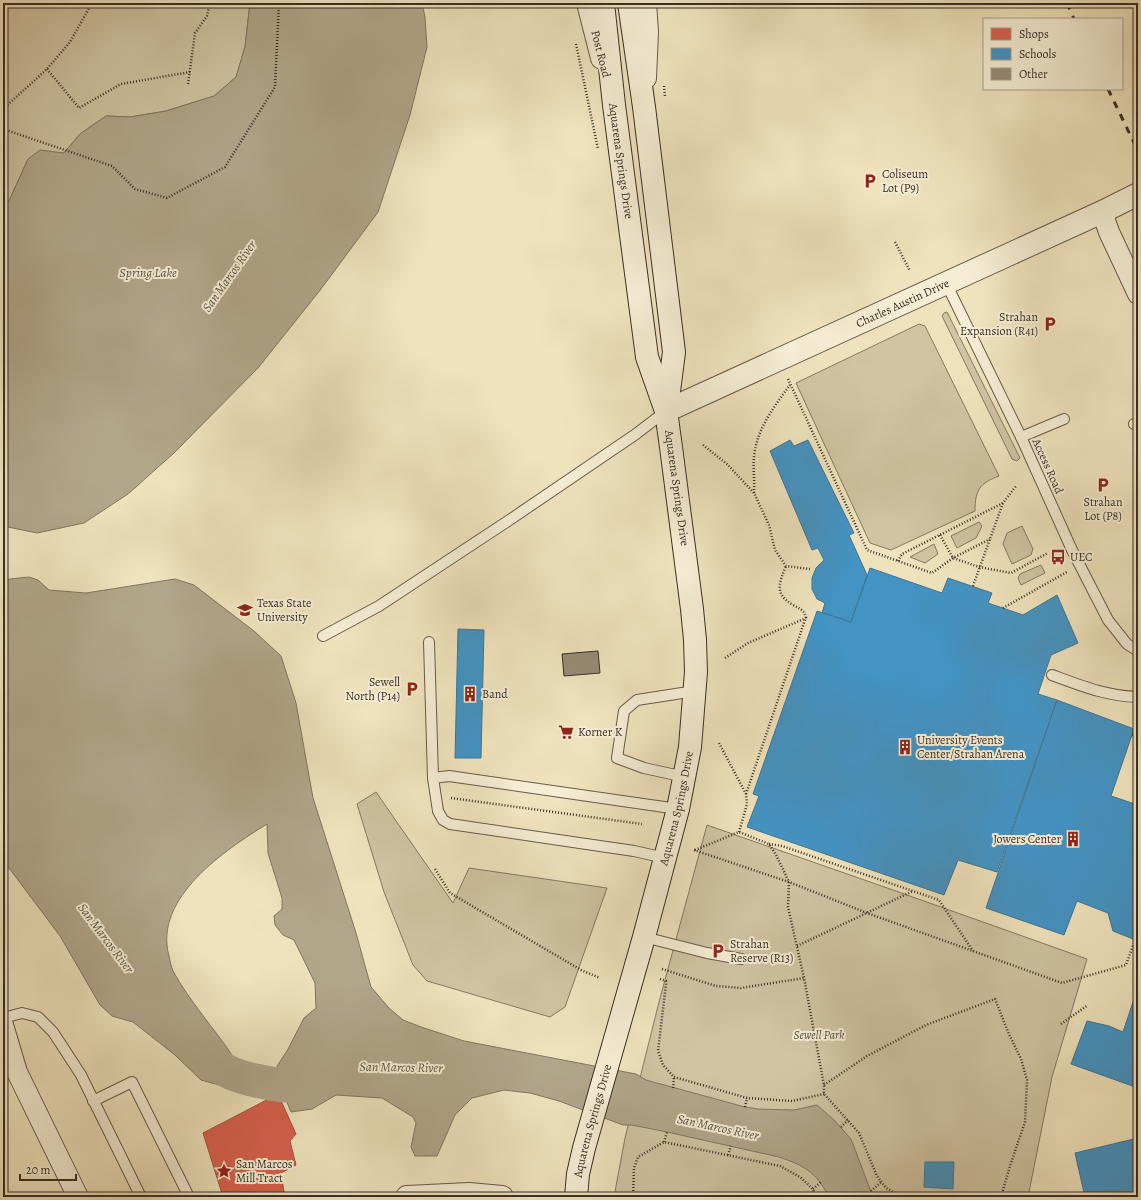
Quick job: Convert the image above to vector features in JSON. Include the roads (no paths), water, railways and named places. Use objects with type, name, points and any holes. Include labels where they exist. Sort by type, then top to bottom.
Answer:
[{"type":"main road","name":"Post Road","points":[[588,3],[614,105]]},
{"type":"main road","name":"Aquarena Springs Drive","points":[[576,1197],[578,1174],[584,1148],[666,858],[678,810],[690,747],[695,690],[695,640],[692,608],[666,411],[647,357],[614,105],[603,3]]},
{"type":"main road","name":"Aquarena Springs Drive","points":[[629,3],[644,107],[674,352],[666,411]]},
{"type":"main road","points":[[644,107],[647,32],[645,3]]},
{"type":"main road","name":"Charles Austin Drive","points":[[666,411],[1102,212],[1138,194]]},
{"type":"main road","points":[[407,1197],[469,1194],[502,1197]]},
{"type":"street","points":[[1102,212],[1109,232],[1138,294]]},
{"type":"street","points":[[3,1025],[17,1072],[78,1197]]},
{"type":"lane","name":"Access Road","points":[[946,283],[1022,437],[1068,543],[1108,620],[1127,644],[1138,651]]},
{"type":"lane","points":[[323,636],[379,606],[502,526],[636,434],[666,411]]},
{"type":"lane","points":[[1022,437],[1064,419]]},
{"type":"lane","points":[[429,642],[433,778],[438,811],[443,820],[450,824],[634,851],[666,858]]},
{"type":"lane","points":[[1052,675],[1094,690],[1120,696],[1138,697]]},
{"type":"lane","points":[[685,777],[644,768],[617,758],[624,710],[637,700],[695,690]]},
{"type":"lane","points":[[433,778],[449,776],[678,810]]},
{"type":"lane","points":[[644,937],[707,953],[741,959]]},
{"type":"lane","points":[[3,1018],[22,1013],[38,1017],[53,1032],[81,1075],[141,1197]]},
{"type":"lane","points":[[93,1100],[132,1082],[189,1197]]},
{"type":"water","name":"Spring Lake","points":[[250,3],[422,3],[425,17],[427,47],[410,115],[378,212],[321,289],[258,368],[174,453],[128,494],[84,523],[37,533],[3,526],[3,208],[9,201],[28,159],[40,150],[64,153],[80,134],[106,116],[130,117],[166,111],[214,96],[236,77],[245,47]]},
{"type":"water","points":[[29,577],[38,580],[49,590],[86,593],[175,579],[194,585],[254,631],[281,656],[296,703],[313,798],[356,933],[371,987],[389,1008],[403,1020],[464,1041],[636,1074],[646,1080],[745,1107],[758,1109],[794,1110],[817,1105],[834,1120],[851,1139],[873,1197],[829,1197],[819,1181],[809,1171],[779,1157],[667,1132],[632,1125],[623,1125],[559,1101],[530,1093],[504,1090],[472,1098],[455,1115],[437,1156],[415,1156],[411,1147],[416,1123],[413,1117],[382,1098],[336,1095],[312,1109],[291,1112],[280,1085],[277,1066],[287,1051],[304,1018],[316,1008],[315,983],[294,940],[283,935],[275,925],[274,916],[282,909],[282,898],[268,853],[267,824],[232,847],[196,878],[182,896],[172,915],[167,935],[169,956],[173,971],[234,1058],[219,1085],[201,1080],[175,1055],[133,1022],[112,1016],[100,1005],[60,936],[3,860],[3,582],[10,579]]},
{"type":"waterway","name":"San Marcos River","points":[[192,1040],[217,1065],[243,1078],[276,1084],[295,1085],[325,1074]]},
{"type":"railway","points":[[1067,3],[1074,18]]},
{"type":"railway","points":[[1108,90],[1138,151]]},
{"type":"place","name":"Coliseum Lot (P9)","points":[[870,181]]},
{"type":"place","name":"Strahan Expansion (R41)","points":[[1050,324]]},
{"type":"place","name":"Strahan Lot (P8)","points":[[1103,485]]},
{"type":"place","name":"UEC","points":[[1058,557]]},
{"type":"place","name":"Texas State University","points":[[245,610]]},
{"type":"place","name":"Sewell North (P14)","points":[[412,689]]},
{"type":"place","name":"Band","points":[[470,694]]},
{"type":"place","name":"Korner K","points":[[566,732]]},
{"type":"place","name":"University Events Center/Strahan Arena","points":[[905,747]]},
{"type":"place","name":"Jowers Center","points":[[1073,839]]},
{"type":"place","name":"Strahan Reserve (R13)","points":[[718,951]]},
{"type":"place","name":"San Marcos Mill Tract","points":[[224,1171]]},
{"type":"park label","name":"Sewell Park","points":[[819,1035]]}]
